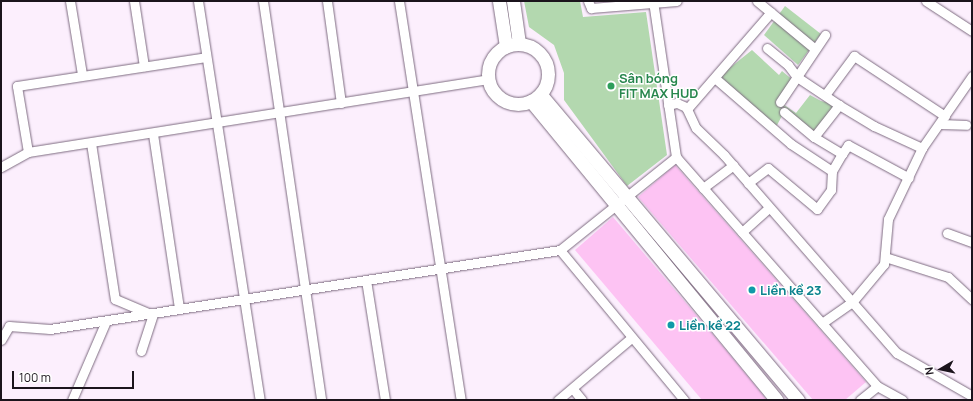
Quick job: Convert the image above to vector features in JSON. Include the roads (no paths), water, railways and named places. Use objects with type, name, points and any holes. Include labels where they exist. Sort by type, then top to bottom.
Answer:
[{"type":"main road","points":[[499,1],[506,46]]},
{"type":"main road","points":[[513,1],[519,43]]},
{"type":"main road","points":[[519,43],[536,49],[547,62],[548,80],[536,98],[514,104],[505,101],[494,92],[488,79],[491,61],[495,53],[506,46],[519,43]]},
{"type":"main road","points":[[536,98],[621,199],[798,400]]},
{"type":"main road","points":[[621,199],[777,400]]},
{"type":"street","points":[[70,1],[82,74]]},
{"type":"street","points":[[134,1],[144,66]]},
{"type":"street","points":[[198,1],[260,400]]},
{"type":"street","points":[[263,1],[321,400]]},
{"type":"street","points":[[327,1],[342,103]]},
{"type":"street","points":[[399,1],[461,400]]},
{"type":"street","points":[[588,1],[591,8],[677,1]]},
{"type":"street","points":[[757,1],[815,49]]},
{"type":"street","points":[[926,1],[972,31]]},
{"type":"street","points":[[654,3],[676,157],[877,386],[902,400]]},
{"type":"street","points":[[687,109],[716,79],[771,12]]},
{"type":"street","points":[[780,102],[825,35]]},
{"type":"street","points":[[766,48],[788,65],[797,77],[825,95],[874,126],[922,148]]},
{"type":"street","points":[[825,95],[854,56],[943,120],[966,125]]},
{"type":"street","points":[[28,152],[17,86],[82,74],[206,57]]},
{"type":"street","points":[[822,323],[853,301],[880,270],[885,257],[888,219],[909,178],[922,148],[943,120],[972,76]]},
{"type":"street","points":[[1,167],[28,152],[153,134],[488,79]]},
{"type":"street","points":[[716,79],[791,144],[832,171]]},
{"type":"street","points":[[668,105],[681,103],[687,109],[696,128],[733,165],[769,208],[902,358],[972,396]]},
{"type":"street","points":[[814,137],[840,104]]},
{"type":"street","points":[[784,112],[814,137],[842,154]]},
{"type":"street","points":[[153,134],[179,309]]},
{"type":"street","points":[[91,143],[115,299],[153,315]]},
{"type":"street","points":[[748,183],[768,168],[817,209],[831,190],[832,171],[848,145],[909,178]]},
{"type":"street","points":[[1,340],[9,326],[50,329],[153,315],[179,309],[560,250],[621,199],[676,157]]},
{"type":"street","points":[[703,188],[733,165]]},
{"type":"street","points":[[742,232],[769,208]]},
{"type":"street","points":[[947,233],[972,242]]},
{"type":"street","points":[[560,250],[684,400]]},
{"type":"street","points":[[885,257],[948,278],[972,299]]},
{"type":"street","points":[[366,280],[385,400]]},
{"type":"street","points":[[141,351],[153,315]]},
{"type":"street","points":[[72,400],[106,321]]},
{"type":"street","points":[[558,400],[573,389],[632,338]]},
{"type":"street","points":[[860,400],[877,386]]},
{"type":"street","points":[[573,389],[582,400]]},
{"type":"place","name":"Sân bóng FIT MAX HUD","points":[[611,86]]},
{"type":"place","name":"Liền kề 23","points":[[752,290]]},
{"type":"place","name":"Liền kề 22","points":[[671,325]]}]
